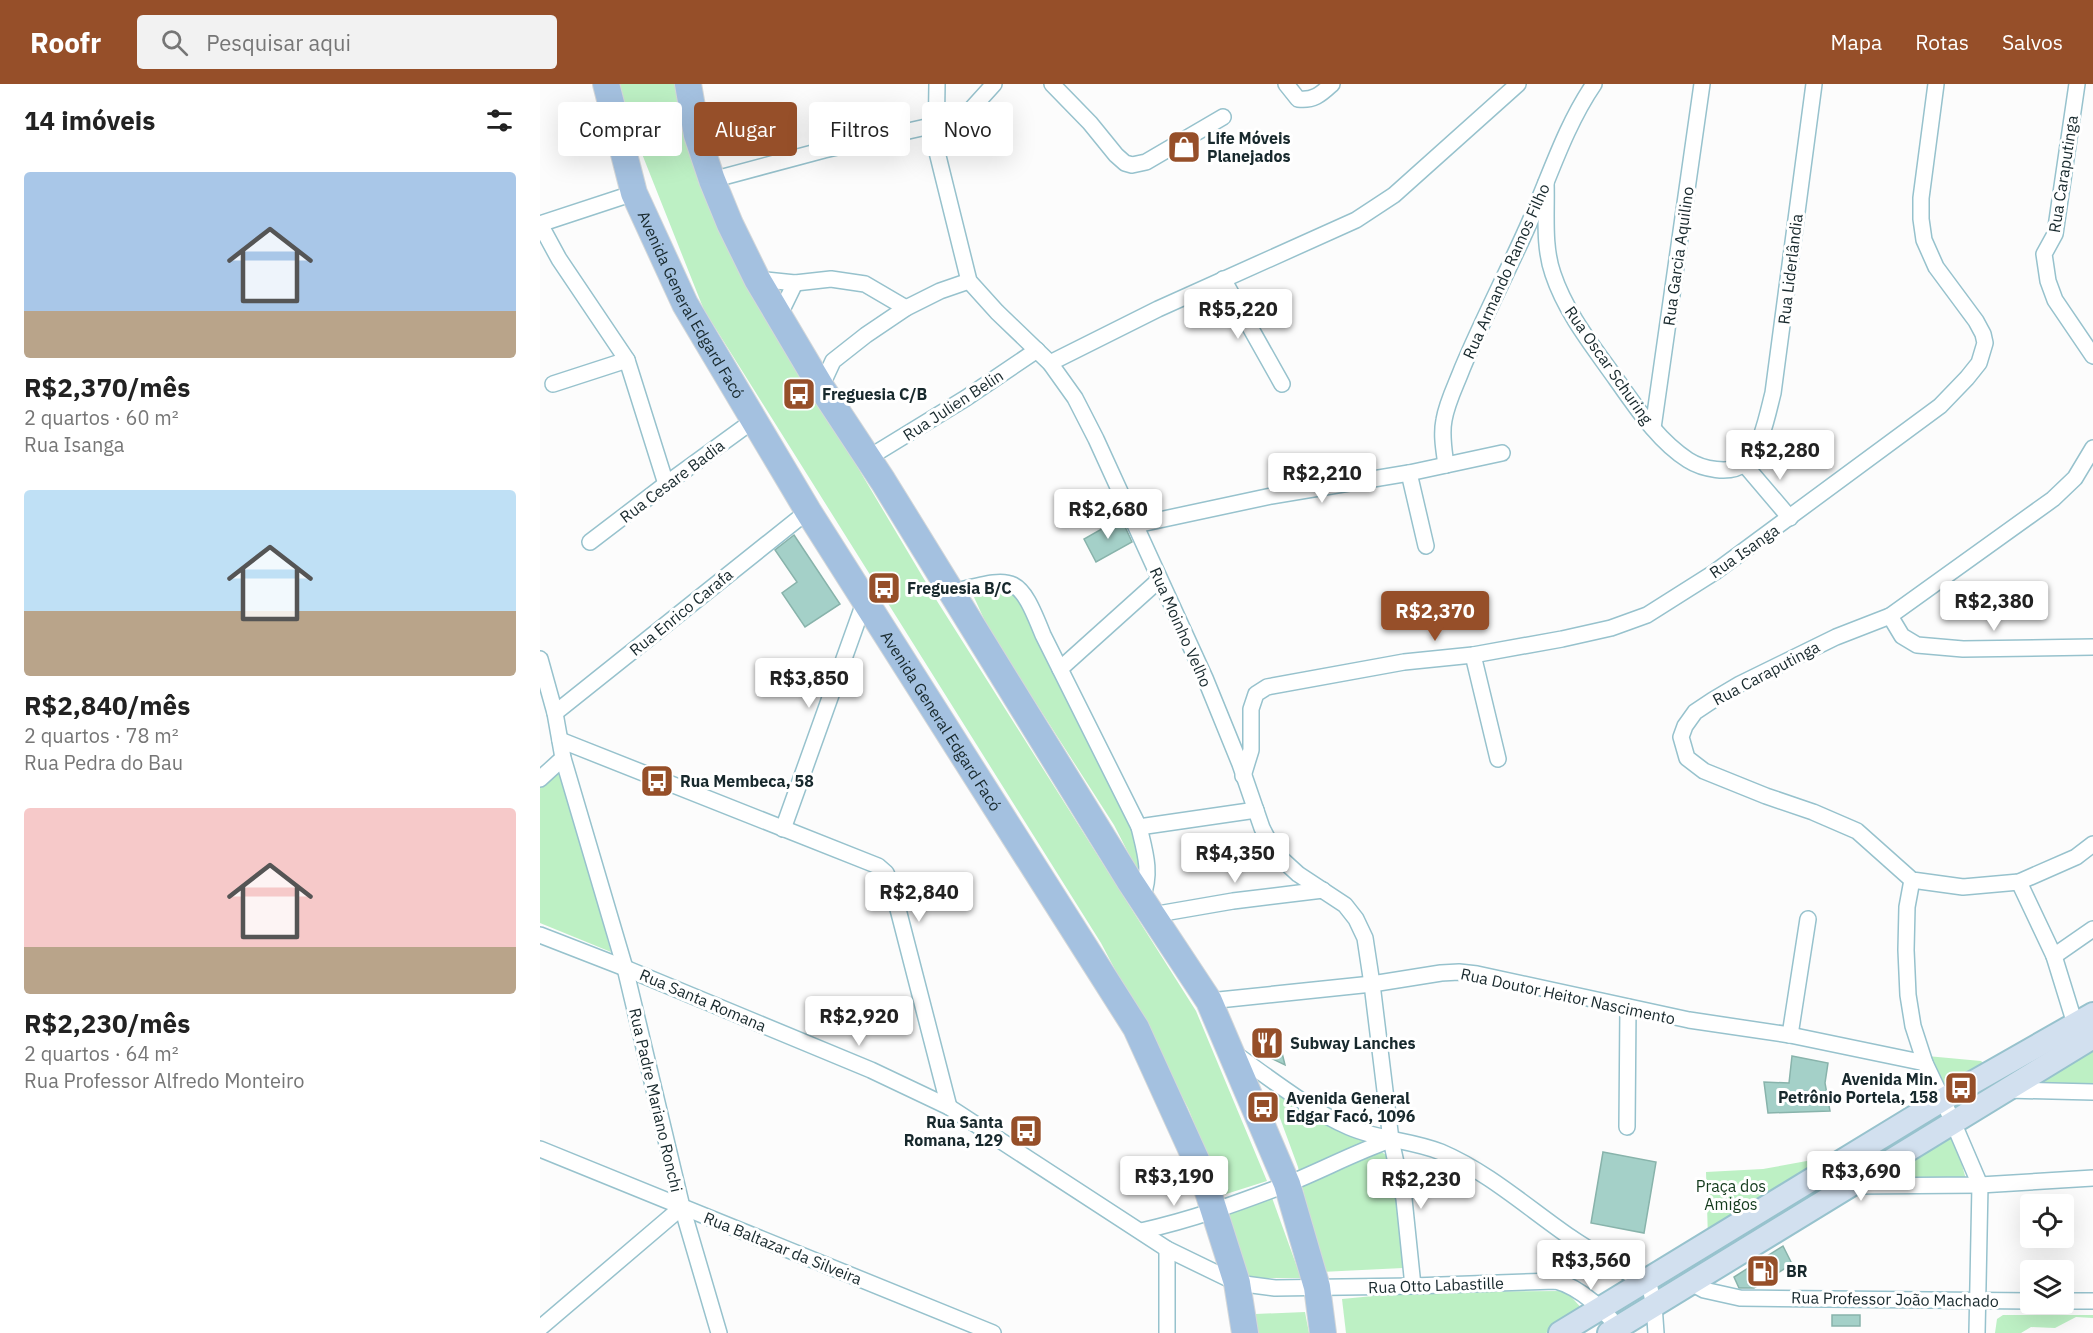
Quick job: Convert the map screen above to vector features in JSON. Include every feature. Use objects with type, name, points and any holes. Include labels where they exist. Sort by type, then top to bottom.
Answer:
[{"type":"main road","name":"Avenida General Edgard Facó","points":[[606,84],[634,193],[685,304],[808,511],[1136,1028],[1202,1173],[1237,1283],[1245,1333]]},
{"type":"main road","points":[[688,84],[698,135],[712,180],[730,224],[757,279],[821,387],[952,592],[997,669],[1209,1001],[1287,1184],[1317,1287],[1323,1333]]},
{"type":"main road","points":[[1616,1331],[1654,1305],[2007,1090],[2087,1025]]},
{"type":"main road","points":[[1560,1333],[1942,1100],[2087,1025]]},
{"type":"street","name":"Rua Moinho Velho","points":[[936,102],[937,84]]},
{"type":"street","points":[[978,102],[994,84]]},
{"type":"street","points":[[1052,84],[1090,123],[1116,155],[1125,163],[1132,165],[1146,162],[1223,117]]},
{"type":"street","points":[[1286,84],[1298,99],[1309,100],[1332,84]]},
{"type":"street","points":[[1050,363],[1223,279],[1356,220],[1394,195],[1518,84]]},
{"type":"street","name":"Rua Armando Ramos Filho","points":[[1446,465],[1442,442],[1443,421],[1451,396],[1528,226],[1565,133],[1594,84]]},
{"type":"street","name":"Rua Garcia Aquilino","points":[[1653,428],[1702,84]]},
{"type":"street","name":"Rua Liderlândia","points":[[1744,464],[1754,452],[1764,428],[1773,393],[1814,84]]},
{"type":"street","name":"Rua Isanga","points":[[1243,776],[1251,750],[1251,709],[1256,694],[1267,687],[1404,662],[1473,655],[1611,628],[1647,615],[1715,572],[1940,406],[1979,363],[1985,344],[1976,321],[1936,267],[1924,240],[1921,219],[1925,154],[1936,84]]},
{"type":"street","name":"Rua Caraputinga","points":[[2077,84],[2055,234],[2044,254],[2048,281],[2055,300],[2093,356]]},
{"type":"street","points":[[712,180],[824,150],[922,128]]},
{"type":"street","name":"Rua Moinho Velho","points":[[938,156],[969,281],[997,312],[1050,363],[1075,398],[1136,525],[1205,678],[1275,853],[1298,874],[1345,904],[1356,919],[1365,938],[1391,1140],[1404,1199],[1413,1286]]},
{"type":"street","name":"Rua Oscar Schuring","points":[[1546,183],[1552,272],[1564,302],[1582,333],[1653,428],[1689,460],[1712,469],[1730,469],[1744,464]]},
{"type":"street","points":[[634,193],[540,224],[559,260],[627,360],[666,484]]},
{"type":"street","points":[[757,279],[795,283],[831,279],[865,284],[906,308]]},
{"type":"street","points":[[1223,279],[1282,384]]},
{"type":"street","points":[[821,387],[833,361],[866,335],[906,308],[940,291],[969,281]]},
{"type":"street","points":[[779,316],[795,283]]},
{"type":"street","name":"Rua Julien Belin","points":[[868,458],[966,398],[1037,350]]},
{"type":"street","points":[[553,384],[627,360]]},
{"type":"street","points":[[807,363],[833,361]]},
{"type":"street","name":"Rua Cesare Badia","points":[[590,542],[754,420]]},
{"type":"street","name":"Rua Caraputinga","points":[[1912,879],[1857,831],[1704,771],[1687,758],[1681,738],[1684,726],[1695,712],[1740,684],[1836,637],[1890,616],[2053,499],[2075,478],[2093,448]]},
{"type":"street","points":[[1136,525],[1271,496],[1409,473],[1502,453]]},
{"type":"street","points":[[1744,464],[1790,518]]},
{"type":"street","points":[[1409,473],[1426,546]]},
{"type":"street","name":"Rua Enrico Carafa","points":[[555,713],[808,511]]},
{"type":"street","points":[[1060,669],[1159,580]]},
{"type":"street","points":[[952,592],[1001,582],[1013,584],[1022,589],[1140,827],[1148,864],[1147,906],[1233,901],[1323,890]]},
{"type":"street","points":[[783,828],[865,600]]},
{"type":"street","points":[[1890,616],[1902,636],[1917,645],[1963,649],[2093,648]]},
{"type":"street","points":[[1473,655],[1498,759]]},
{"type":"street","name":"Rua Padre Mariano Ronchi","points":[[540,659],[555,713],[563,758],[625,968],[682,1207],[719,1333]]},
{"type":"street","points":[[560,740],[878,866],[886,873],[892,886],[949,1107]]},
{"type":"street","points":[[540,779],[563,758]]},
{"type":"street","points":[[1140,827],[1256,810]]},
{"type":"street","points":[[1977,1333],[1980,1185],[1925,1063],[1913,1026],[1908,995],[1907,908],[1912,879],[1963,887],[2019,882],[2076,857],[2093,844]]},
{"type":"street","points":[[2019,882],[2087,1025]]},
{"type":"street","points":[[1790,1035],[1808,919]]},
{"type":"street","points":[[2054,956],[2093,929]]},
{"type":"street","name":"Rua Santa Romana","points":[[540,935],[871,1070],[949,1107],[1167,1249],[1237,1283]]},
{"type":"street","name":"Rua Doutor Heitor Nascimento","points":[[1209,1001],[1372,984],[1459,972],[1708,1024],[1790,1035],[1925,1063]]},
{"type":"street","points":[[1627,1127],[1628,1007]]},
{"type":"street","points":[[1232,1052],[1328,1116],[1347,1126],[1391,1140],[1417,1144],[1442,1153],[1476,1171],[1571,1238],[1650,1288],[1656,1333]]},
{"type":"street","points":[[2007,1090],[2093,1092]]},
{"type":"street","points":[[1141,1231],[1215,1212],[1391,1140]]},
{"type":"street","name":"Rua Baltazar da Silveira","points":[[540,1149],[993,1333]]},
{"type":"street","points":[[1849,1186],[1980,1185],[2093,1178]]},
{"type":"street","points":[[540,1328],[682,1207]]},
{"type":"street","points":[[1556,1281],[1568,1263],[1571,1238]]},
{"type":"street","points":[[1167,1249],[1167,1333]]},
{"type":"street","name":"Rua Otto Labastille","points":[[1237,1283],[1275,1288],[1556,1281],[1578,1290],[1599,1310],[1616,1331]]},
{"type":"street","name":"Rua Professor João Machado","points":[[1690,1283],[1710,1292],[1740,1298],[2020,1301]]},
{"type":"street","points":[[2074,1301],[2093,1302]]},
{"type":"green space","points":[[618,84],[678,84],[694,130],[694,156],[703,156],[747,281],[937,601],[1196,1011],[1267,1181],[1223,1195],[1188,1108],[1101,943],[704,310],[643,156],[682,156],[682,102],[621,101]]},
{"type":"green space","points":[[1012,586],[1024,606],[1036,639],[1134,826],[1143,877],[1114,825],[989,630],[973,595],[996,587]]},
{"type":"green space","points":[[561,767],[611,952],[540,923],[540,786]]},
{"type":"green space","points":[[2093,1041],[2093,1092],[2007,1090]]},
{"type":"green space","points":[[1927,1056],[1981,1061],[1992,1071],[1948,1095]]},
{"type":"green space","points":[[1266,1080],[1293,1099],[1393,1159],[1403,1268],[1321,1272],[1298,1167]]},
{"type":"green space","points":[[1953,1132],[1967,1183],[1878,1182]]},
{"type":"green space","name":"Praça dos Amigos","points":[[1845,1154],[1708,1239],[1706,1172],[1763,1169]]},
{"type":"green space","points":[[1271,1195],[1301,1278],[1245,1278],[1224,1210]]},
{"type":"green space","points":[[1566,1291],[1584,1311],[1546,1333],[1346,1333],[1342,1299],[1415,1292]]},
{"type":"green space","points":[[1305,1312],[1309,1333],[1258,1333],[1255,1314]]},
{"type":"green space","points":[[2003,1315],[2093,1315],[2093,1318],[2076,1317],[2055,1328],[2031,1327],[2021,1333],[1995,1333],[1997,1319]]},
{"type":"building","points":[[1121,518],[1132,542],[1096,562],[1084,539]]},
{"type":"building","points":[[794,535],[840,604],[805,627],[782,593],[797,582],[775,550]]},
{"type":"building","name":"Subway Lanches","points":[[1277,1033],[1285,1065],[1256,1051],[1253,1035]]},
{"type":"building","points":[[1792,1056],[1828,1063],[1825,1083],[1830,1111],[1768,1113],[1764,1082],[1789,1083]]},
{"type":"building","points":[[1603,1152],[1656,1162],[1644,1233],[1591,1223]]},
{"type":"building","name":"BR","points":[[1783,1246],[1792,1264],[1754,1288],[1739,1288],[1734,1277]]},
{"type":"building","points":[[1832,1315],[1860,1315],[1860,1326],[1832,1326]]},
{"type":"place","name":"Life Móveis Planejados","points":[[1184,147]]},
{"type":"place","name":"Freguesia C/B","points":[[799,394]]},
{"type":"place","name":"Freguesia B/C","points":[[884,588]]},
{"type":"place","name":"Rua Membeca, 58","points":[[657,781]]},
{"type":"place","name":"Subway Lanches","points":[[1267,1043]]},
{"type":"place","name":"Avenida Min. Petrônio Portela, 158","points":[[1961,1088]]},
{"type":"place","name":"Avenida General Edgar Facó, 1096","points":[[1263,1107]]},
{"type":"place","name":"Rua Santa Romana, 129","points":[[1026,1131]]},
{"type":"place","name":"BR","points":[[1763,1271]]}]
